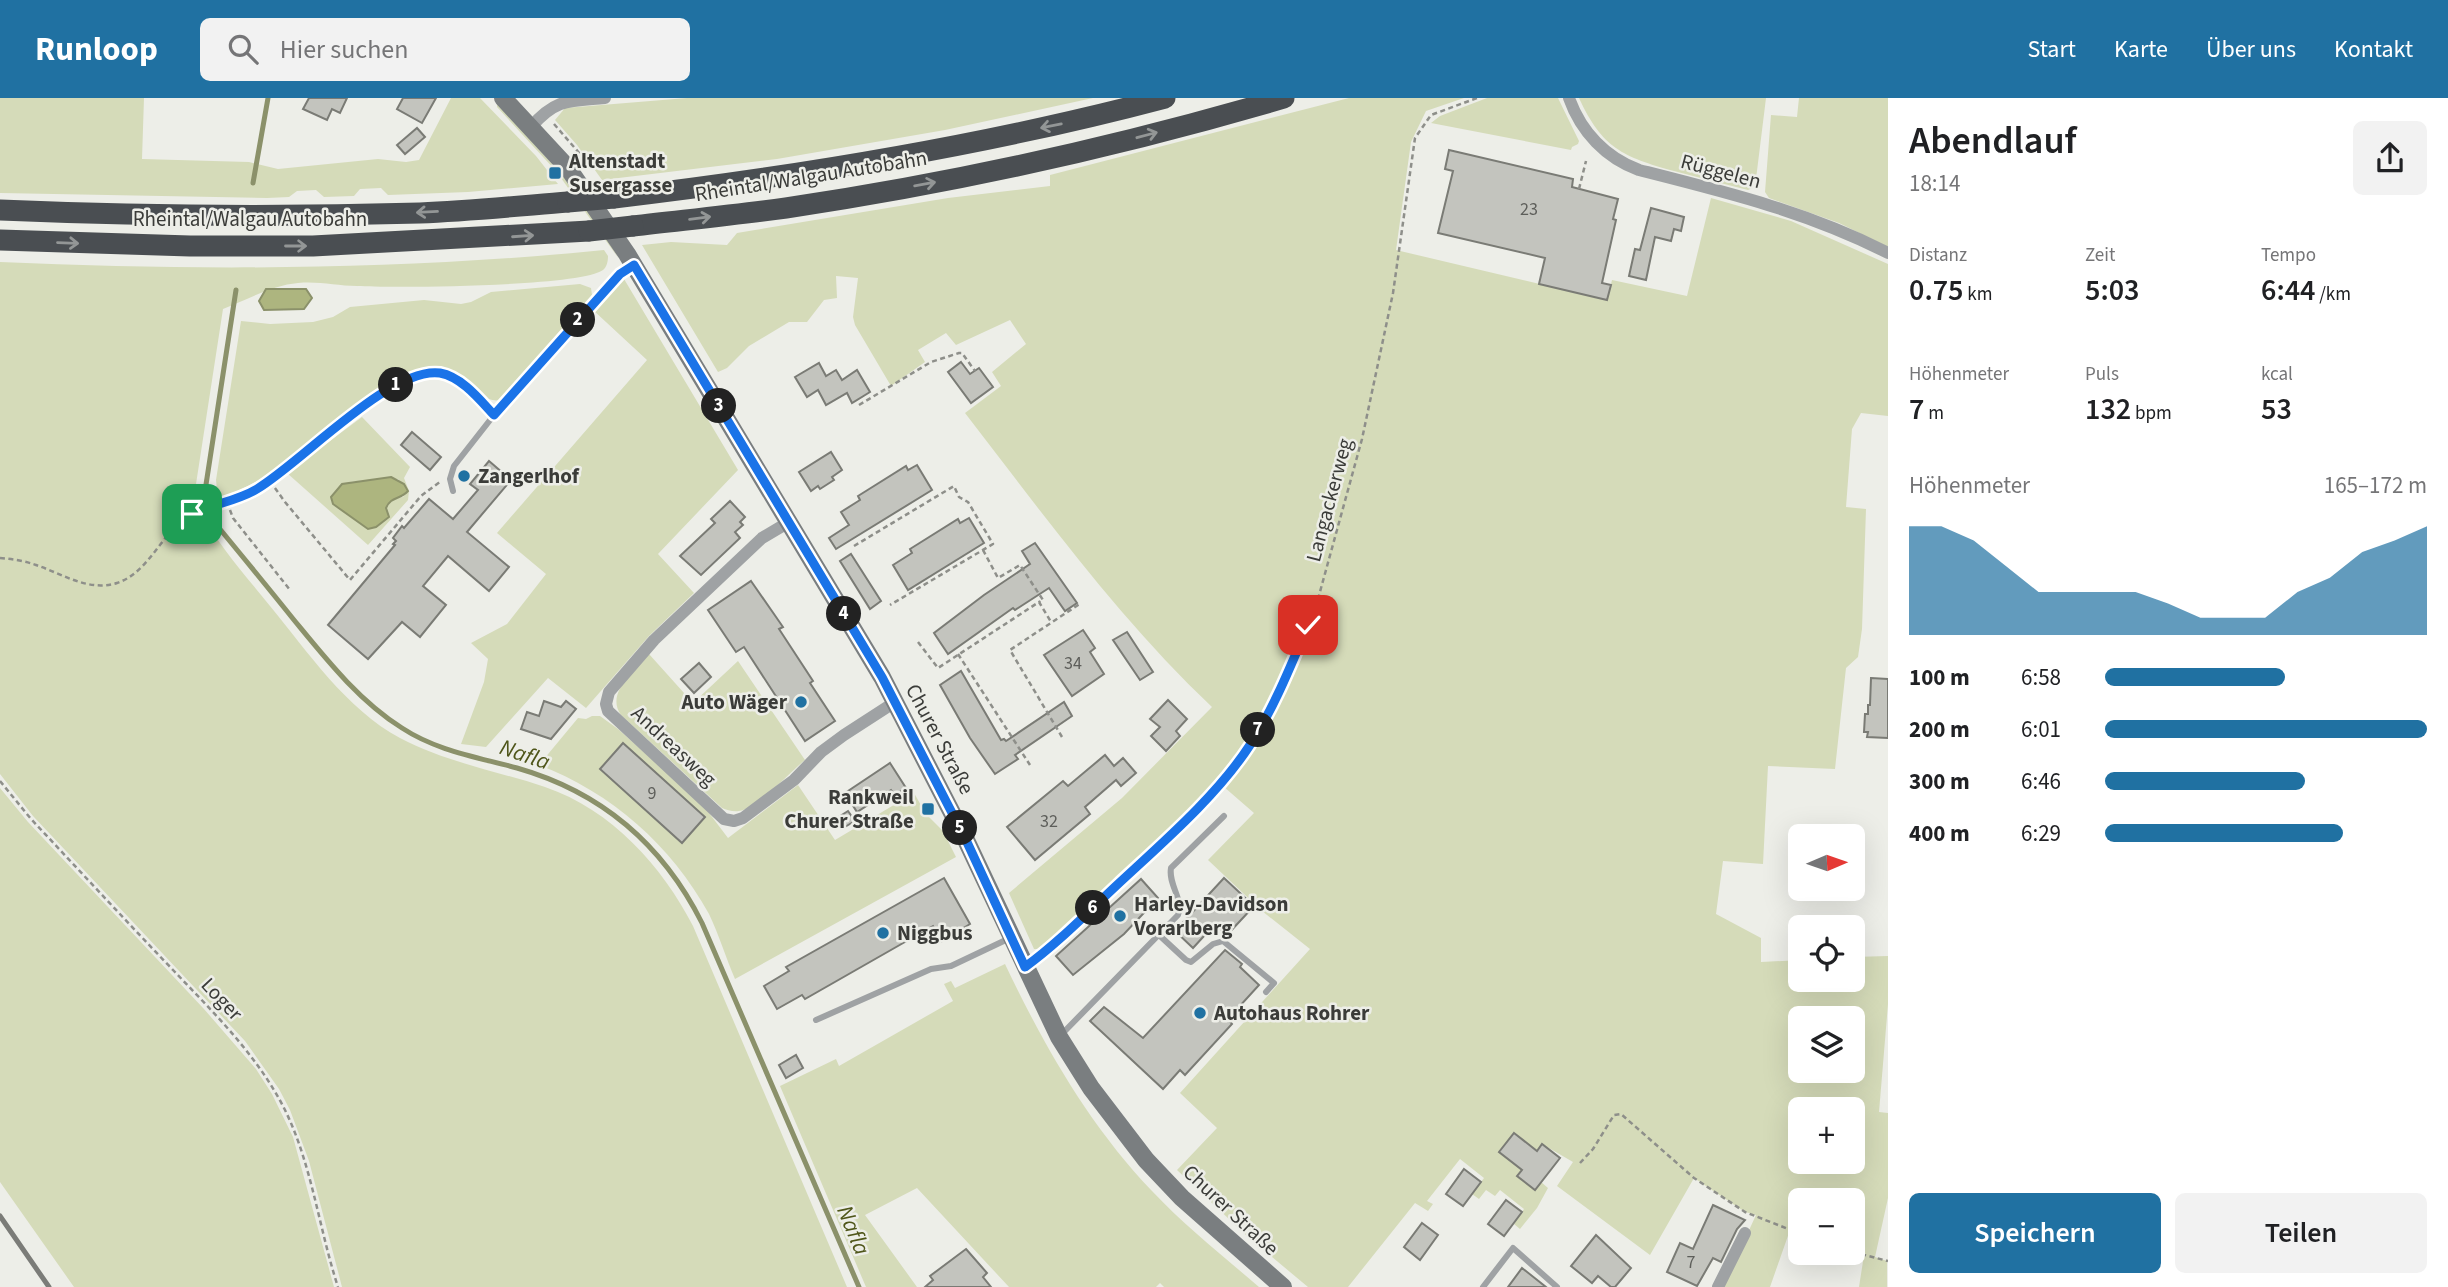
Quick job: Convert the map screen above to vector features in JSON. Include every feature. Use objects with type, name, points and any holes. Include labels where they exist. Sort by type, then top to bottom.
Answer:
[{"type":"highway","name":"Rheintal/Walgau Autobahn","points":[[0,210],[129,214],[423,213],[614,198],[754,181],[869,163],[1080,120],[1165,98]]},
{"type":"highway","name":"Rheintal/Walgau Autobahn","points":[[0,240],[190,246],[313,246],[597,226],[633,226],[786,208],[971,175],[1146,136],[1284,98]]},
{"type":"main road","name":"Churer Straße","points":[[503,98],[568,168],[597,226],[634,265],[789,522],[895,702],[966,840],[1059,1037],[1091,1088],[1146,1160],[1199,1215],[1283,1287]]},
{"type":"street","points":[[531,127],[553,106],[605,98]]},
{"type":"street","name":"Rüggelen","points":[[1569,98],[1579,120],[1593,139],[1622,164],[1773,205],[1837,228],[1888,253]]},
{"type":"street","name":"Andreasweg","points":[[789,522],[762,538],[654,640],[609,692],[606,704],[608,711],[724,819],[734,821],[743,818],[794,780],[821,752],[844,735],[895,702]]},
{"type":"street","points":[[1718,1287],[1745,1233]]},
{"type":"lane","points":[[453,491],[450,478],[454,466],[494,415],[620,274],[634,265]]},
{"type":"lane","points":[[1059,1037],[1178,915],[1181,908],[1170,875],[1171,868],[1224,816]]},
{"type":"lane","points":[[1159,935],[1191,962],[1213,944],[1223,941],[1274,983],[1266,992]]},
{"type":"lane","points":[[816,1020],[931,970],[951,966],[1011,937]]},
{"type":"lane","points":[[1483,1287],[1513,1248],[1557,1287]]},
{"type":"path","name":"Langackerweg","points":[[1025,967],[1065,934],[1185,820],[1234,766],[1249,746],[1269,710],[1318,599],[1360,451],[1393,293],[1415,138],[1431,116],[1477,98]]},
{"type":"path","points":[[1580,189],[1586,161]]},
{"type":"path","points":[[859,405],[931,362],[959,353],[962,353],[975,371]]},
{"type":"path","points":[[0,558],[38,566],[82,583],[109,585],[120,582],[137,572],[174,528],[201,510],[257,490],[373,400],[398,383],[420,375],[440,373],[450,376],[494,415]]},
{"type":"path","points":[[270,481],[350,580],[426,490],[450,478]]},
{"type":"path","points":[[854,546],[954,486],[959,497],[968,502],[993,544],[890,605]]},
{"type":"path","points":[[227,502],[233,518],[290,590]]},
{"type":"path","points":[[918,642],[938,668],[1043,600],[1020,565],[998,578],[983,550]]},
{"type":"path","points":[[1039,602],[1051,622]]},
{"type":"path","points":[[1062,737],[1010,650],[1081,603]]},
{"type":"path","points":[[970,639],[973,643]]},
{"type":"path","points":[[958,654],[1030,765]]},
{"type":"path","points":[[974,692],[980,688]]},
{"type":"path","name":"Loger","points":[[0,781],[31,819],[241,1044],[270,1083],[286,1112],[302,1153],[338,1287]]},
{"type":"path","points":[[1580,1163],[1593,1149],[1614,1115],[1621,1114],[1694,1178],[1745,1212],[1788,1229]]},
{"type":"path","points":[[1865,1255],[1888,1261]]},
{"type":"shaded area","points":[[0,98],[144,98],[142,159],[249,162],[278,169],[378,159],[406,162],[419,160],[451,98],[480,98],[536,156],[558,184],[468,192],[388,195],[381,188],[360,189],[354,196],[324,197],[316,190],[297,191],[289,197],[267,198],[0,193]]},
{"type":"shaded area","points":[[687,98],[1093,98],[945,130],[777,159],[602,180],[555,120],[565,108]]},
{"type":"shaded area","points":[[1349,98],[1464,98],[1426,111],[1411,142],[1396,250],[1607,300],[1612,280],[1687,296],[1711,198],[1791,221],[1888,264],[1888,416],[1861,413],[1852,429],[1846,507],[1866,509],[1862,629],[1858,657],[1846,668],[1835,769],[1768,766],[1763,864],[1723,861],[1716,914],[1761,938],[1761,962],[1788,961],[1788,992],[1865,992],[1865,957],[1888,956],[1888,1004],[1879,1112],[1888,1113],[1888,1198],[1875,1257],[1887,1261],[1887,1287],[1859,1287],[1862,1265],[1865,1265],[1865,1188],[1788,1188],[1788,1236],[1770,1287],[1723,1287],[1756,1215],[1745,1212],[1694,1178],[1650,1255],[1557,1186],[1573,1162],[1542,1144],[1517,1176],[1535,1190],[1541,1182],[1548,1188],[1537,1208],[1520,1229],[1514,1224],[1524,1209],[1500,1190],[1495,1196],[1486,1190],[1479,1199],[1472,1194],[1484,1178],[1460,1159],[1427,1201],[1433,1204],[1428,1211],[1415,1203],[1348,1287],[1308,1287],[1248,1237],[1177,1170],[1217,1128],[1180,1093],[1310,949],[1262,911],[1208,860],[1254,813],[1216,780],[1182,818],[1128,870],[1041,949],[1034,949],[1009,893],[1122,798],[1212,707],[1114,602],[965,413],[1001,386],[992,372],[1026,344],[1010,320],[956,345],[946,333],[918,350],[925,362],[891,386],[855,325],[853,317],[858,278],[836,276],[837,298],[824,300],[807,322],[789,322],[749,346],[727,368],[718,372],[642,245],[671,242],[727,245],[737,233],[948,198],[1050,186],[1050,175]]},
{"type":"shaded area","points":[[1487,98],[1558,98],[1579,141],[1578,144],[1571,150],[1431,123],[1440,116]]},
{"type":"shaded area","points":[[1579,98],[1766,98],[1755,187],[1748,190],[1739,188],[1656,166],[1628,155],[1616,148],[1596,129]]},
{"type":"shaded area","points":[[1799,98],[1888,98],[1888,247],[1839,223],[1769,198],[1765,192],[1771,115],[1797,117]]},
{"type":"shaded area","points":[[497,103],[563,176],[619,259],[556,171],[497,107]]},
{"type":"shaded area","points":[[604,250],[608,256],[606,266],[603,270],[587,276],[525,283],[408,287],[298,283],[269,290],[223,309],[194,497],[209,526],[238,567],[329,678],[362,712],[380,726],[417,746],[569,797],[613,825],[650,862],[666,882],[693,926],[847,1287],[342,1287],[309,1161],[279,1089],[245,1041],[33,816],[0,774],[0,262],[151,267],[302,267],[454,262]]},
{"type":"shaded area","points":[[621,279],[624,279],[738,470],[658,554],[694,593],[649,636],[586,708],[548,678],[486,747],[461,744],[484,682],[488,659],[471,643],[507,624],[546,574],[497,533],[647,360],[593,310]]},
{"type":"shaded area","points":[[580,284],[591,288],[589,301],[500,400],[483,396],[447,371],[434,368],[410,373],[375,394],[272,472],[218,499],[216,480],[241,321],[270,324],[313,322],[333,317],[350,307],[424,300],[461,304],[491,292]]},
{"type":"shaded area","points":[[266,289],[306,289],[312,298],[304,309],[264,310],[259,301]]},
{"type":"shaded area","points":[[362,417],[410,467],[404,478],[409,491],[408,500],[368,545],[287,473]],"holes":[[[398,479],[408,491],[403,497],[392,499],[368,529],[331,497],[350,482]]]},
{"type":"shaded area","points":[[391,477],[404,484],[408,491],[388,504],[386,508],[389,517],[376,527],[368,529],[333,504],[331,497],[342,484]]},
{"type":"shaded area","points":[[649,654],[693,703],[738,661],[805,760],[764,797],[747,808],[735,811],[722,808],[621,715],[617,707],[619,691]]},
{"type":"shaded area","points":[[600,716],[618,729],[703,805],[728,838],[798,785],[835,840],[914,793],[926,814],[943,831],[956,857],[735,979],[709,914],[694,889],[658,844],[615,806],[591,790],[539,765],[578,718],[586,719]]},
{"type":"shaded area","points":[[0,788],[28,822],[204,1009],[256,1069],[272,1094],[293,1137],[334,1287],[74,1287],[0,1182]]},
{"type":"shaded area","points":[[1005,964],[1070,1084],[1129,1166],[1165,1204],[1259,1287],[1164,1287],[1160,1283],[1156,1287],[1009,1287],[917,1188],[865,1215],[917,1287],[866,1287],[780,1086],[836,1059],[839,1066],[953,1001],[944,984],[951,981],[955,988]]},
{"type":"building","points":[[309,98],[347,98],[340,113],[332,109],[327,120],[303,109]]},
{"type":"building","points":[[403,98],[436,98],[422,123],[397,109]]},
{"type":"building","points":[[417,128],[425,137],[405,154],[397,145]]},
{"type":"building","points":[[1449,150],[1573,179],[1572,187],[1618,199],[1602,283],[1611,285],[1607,300],[1539,284],[1545,258],[1438,233],[1453,171],[1445,169]]},
{"type":"building","points":[[1651,208],[1684,217],[1681,231],[1674,229],[1671,241],[1655,237],[1646,280],[1629,276],[1635,249],[1640,250]]},
{"type":"building","points":[[961,362],[970,374],[979,368],[993,387],[971,403],[948,372]]},
{"type":"building","points":[[819,363],[826,376],[836,370],[842,380],[857,370],[870,392],[852,403],[847,393],[826,405],[818,390],[807,397],[795,377]]},
{"type":"building","points":[[412,432],[441,457],[430,470],[401,445]]},
{"type":"building","points":[[831,452],[842,470],[832,477],[834,480],[811,491],[799,472]]},
{"type":"building","points":[[489,461],[511,480],[467,532],[509,567],[489,591],[448,556],[423,586],[446,605],[420,637],[402,622],[368,659],[328,625],[395,545],[393,538],[402,526],[404,528],[429,499],[453,519],[478,490],[470,484]]},
{"type":"building","points":[[917,465],[932,490],[836,549],[829,538],[849,525],[841,512],[860,500],[858,496],[906,466],[908,470]]},
{"type":"building","points":[[730,501],[745,517],[740,522],[743,525],[735,532],[740,538],[701,575],[680,556],[715,523],[711,519]]},
{"type":"building","points":[[969,518],[984,543],[908,590],[893,565],[912,553],[910,549],[958,519],[960,523]]},
{"type":"building","points":[[1035,543],[1077,603],[1065,611],[1049,588],[1015,610],[1013,608],[948,654],[934,633],[1030,564],[1022,551]]},
{"type":"building","points":[[851,554],[881,601],[870,609],[840,561]]},
{"type":"building","points":[[751,581],[783,627],[779,629],[835,721],[805,741],[744,647],[736,652],[708,610]]},
{"type":"building","points":[[1083,630],[1095,648],[1090,652],[1104,674],[1072,696],[1044,655]]},
{"type":"building","points":[[1127,632],[1153,672],[1140,680],[1113,640]]},
{"type":"building","points":[[699,663],[711,677],[694,693],[681,679]]},
{"type":"building","points":[[961,671],[1001,740],[1006,741],[1064,702],[1072,716],[1015,755],[1018,759],[995,774],[970,738],[940,685]]},
{"type":"building","points":[[1871,678],[1888,679],[1888,738],[1867,737],[1868,732],[1864,732],[1865,714],[1868,714],[1870,705]]},
{"type":"building","points":[[1168,700],[1187,719],[1176,731],[1180,736],[1166,751],[1151,736],[1160,727],[1150,719]]},
{"type":"building","points":[[544,701],[561,707],[566,701],[576,709],[551,739],[521,729],[527,712],[539,716]]},
{"type":"building","points":[[623,743],[705,817],[682,843],[600,769]]},
{"type":"building","points":[[1105,755],[1114,766],[1123,758],[1136,773],[1121,786],[1116,780],[1085,807],[1090,814],[1035,860],[1007,827],[1063,781],[1068,786]]},
{"type":"building","points":[[890,763],[906,788],[895,795],[891,790],[857,812],[845,793]]},
{"type":"building","points":[[848,811],[855,821],[843,828],[837,818]]},
{"type":"building","name":"Niggbus","points":[[944,878],[970,924],[942,941],[933,926],[805,999],[802,995],[777,1009],[764,986],[789,971],[786,967]]},
{"type":"building","points":[[1224,878],[1254,906],[1227,935],[1215,924],[1193,948],[1175,931]]},
{"type":"building","name":"Harley-Davidson Vorarlberg","points":[[1141,879],[1158,898],[1124,934],[1073,975],[1056,956]]},
{"type":"building","name":"Autohaus Rohrer","points":[[1225,950],[1242,964],[1240,967],[1259,985],[1228,1019],[1232,1024],[1185,1075],[1180,1070],[1163,1089],[1090,1021],[1104,1007],[1143,1038]]},
{"type":"building","points":[[796,1055],[803,1068],[786,1078],[779,1065]]},
{"type":"building","points":[[1514,1133],[1537,1151],[1542,1144],[1560,1158],[1535,1190],[1517,1176],[1522,1170],[1499,1152]]},
{"type":"building","points":[[1464,1169],[1481,1182],[1463,1206],[1446,1194]]},
{"type":"building","points":[[1506,1200],[1522,1212],[1504,1236],[1488,1224]]},
{"type":"building","points":[[1713,1205],[1745,1220],[1737,1229],[1721,1262],[1713,1258],[1697,1286],[1667,1272],[1680,1243],[1693,1249]]},
{"type":"building","points":[[1422,1223],[1438,1235],[1420,1260],[1404,1247]]},
{"type":"building","points":[[1596,1235],[1631,1268],[1615,1287],[1611,1287],[1598,1276],[1592,1283],[1571,1266]]},
{"type":"building","points":[[966,1249],[987,1273],[983,1277],[991,1287],[925,1287],[933,1280],[930,1276]]},
{"type":"building","points":[[1522,1268],[1546,1287],[1508,1287]]},
{"type":"waterway","name":"Nafla","points":[[253,183],[268,98]]},
{"type":"waterway","name":"Nafla","points":[[236,290],[205,491],[210,517],[331,664],[357,692],[386,717],[429,742],[517,768],[576,791],[626,825],[668,869],[702,923],[859,1287]]},
{"type":"railway","points":[[0,1216],[49,1287]]},
{"type":"place","name":"Altenstadt Susergasse","points":[[555,173]]},
{"type":"place","name":"Zangerlhof","points":[[464,476]]},
{"type":"place","name":"Auto Wäger","points":[[801,702]]},
{"type":"place","name":"Rankweil Churer Straße","points":[[928,809]]},
{"type":"place","name":"Harley-Davidson Vorarlberg","points":[[1120,916]]},
{"type":"place","name":"Niggbus","points":[[883,933]]},
{"type":"place","name":"Autohaus Rohrer","points":[[1200,1013]]},
{"type":"route","points":[[192,514],[257,490],[373,400],[410,378],[431,373],[450,376],[494,415],[620,274],[634,265],[882,677],[966,840],[1025,967],[1131,873],[1185,820],[1234,766],[1249,746],[1269,710],[1308,625]]}]
